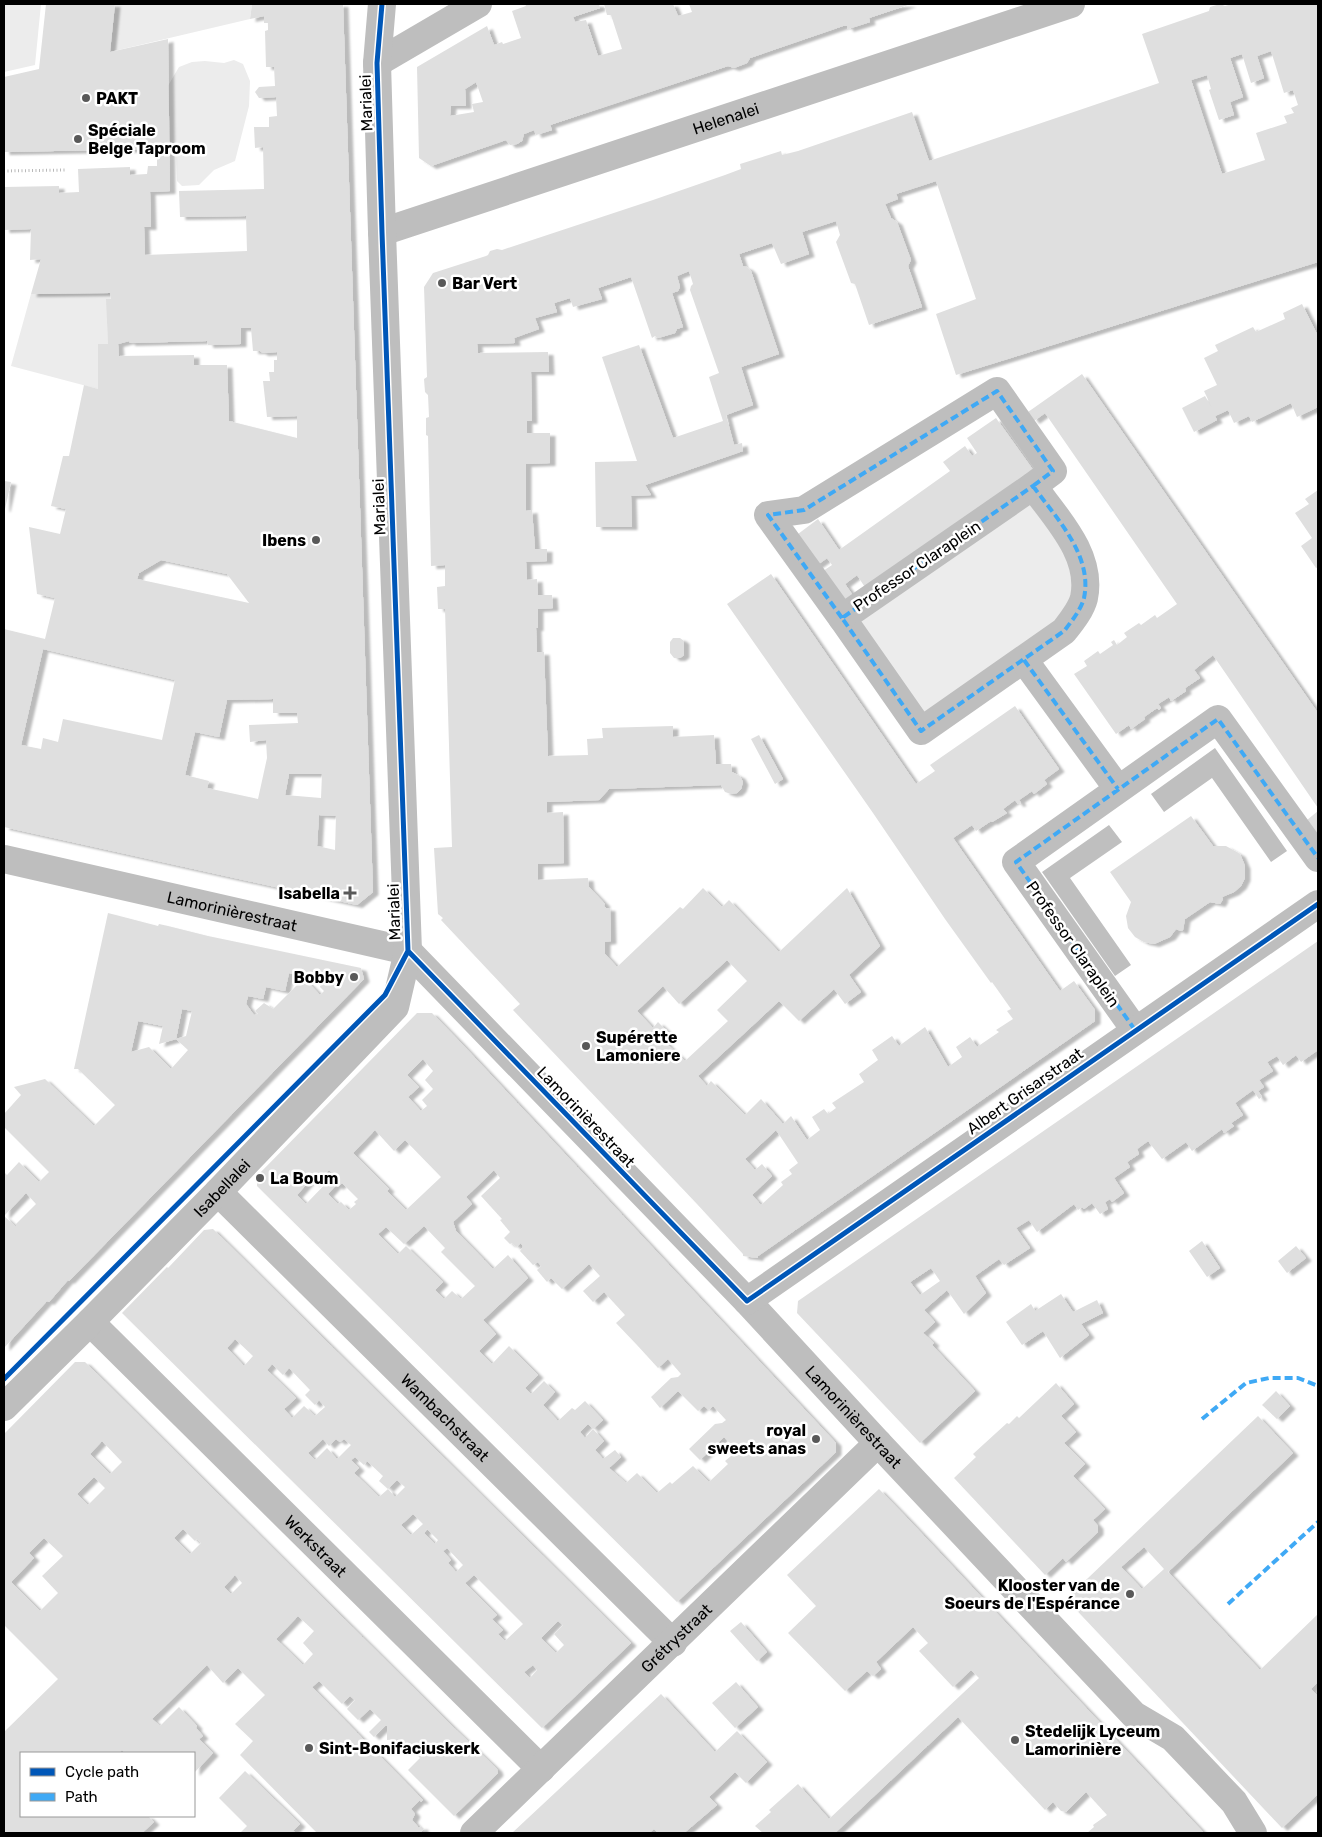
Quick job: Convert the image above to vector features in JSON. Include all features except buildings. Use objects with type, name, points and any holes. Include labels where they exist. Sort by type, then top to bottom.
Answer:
[{"type":"street","points":[[377,63],[382,4]]},
{"type":"street","name":"Marialei","points":[[408,951],[377,63],[478,4]]},
{"type":"street","name":"Helenalei","points":[[382,232],[1071,4]]},
{"type":"street","points":[[842,618],[768,515],[804,510],[997,391],[1053,471],[1033,486]]},
{"type":"street","name":"Professor Claraplein","points":[[1033,486],[1071,538],[1080,558],[1085,580],[1084,600],[1064,631],[921,731],[842,618],[1033,486]]},
{"type":"street","points":[[1024,660],[1118,789]]},
{"type":"street","name":"Professor Claraplein","points":[[1135,1030],[1016,862],[1218,720],[1318,858]]},
{"type":"street","name":"Lamorinièrestraat","points":[[4,859],[408,951],[747,1301],[1134,1715],[1173,1738],[1234,1802],[1253,1833]]},
{"type":"street","name":"Albert Grisarstraat","points":[[747,1301],[1318,904]]},
{"type":"street","name":"Isabellalei","points":[[4,1406],[218,1192],[395,1007],[408,951]]},
{"type":"street","name":"Wambachstraat","points":[[218,1192],[673,1643]]},
{"type":"street","name":"Werkstraat","points":[[90,1322],[541,1769]]},
{"type":"street","name":"Grétrystraat","points":[[474,1833],[673,1643],[878,1443]]},
{"type":"path","points":[[4,171],[67,170]]},
{"type":"shaded area","points":[[4,4],[41,4],[35,65],[4,72]]},
{"type":"shaded area","points":[[115,4],[252,4],[250,19],[110,52]]},
{"type":"shaded area","points":[[234,60],[243,64],[250,81],[249,106],[235,161],[214,170],[199,185],[182,186],[177,181],[176,151],[165,135],[162,96],[179,67],[192,62],[224,63]]},
{"type":"shaded area","points":[[110,293],[111,299],[107,299],[108,344],[99,344],[98,389],[11,366],[31,294]]},
{"type":"shaded area","points":[[1026,496],[1066,549],[1074,591],[1061,621],[924,720],[855,623]]},
{"type":"shaded area","points":[[1215,748],[1287,851],[1271,862],[1212,778],[1164,812],[1151,794]]},
{"type":"shaded area","points":[[1109,825],[1122,842],[1070,878],[1131,965],[1115,976],[1042,872]]},
{"type":"marked path","points":[[842,618],[768,515],[804,510],[997,391],[1053,471],[1033,486]]},
{"type":"marked path","points":[[1033,486],[1062,524],[1078,552],[1085,582],[1084,598],[1081,607],[1064,631],[921,731],[842,618],[1033,486]]},
{"type":"marked path","points":[[1024,660],[1118,789]]},
{"type":"marked path","points":[[1135,1030],[1016,862],[1218,719],[1318,858]]},
{"type":"marked path","points":[[1202,1419],[1246,1383],[1269,1378],[1298,1378],[1318,1386]]},
{"type":"marked path","points":[[1228,1604],[1318,1522]]},
{"type":"cycle path","points":[[382,4],[377,63],[408,951]]},
{"type":"cycle path","points":[[408,951],[747,1301],[1318,904]]},
{"type":"cycle path","points":[[4,1379],[385,995],[408,951]]},
{"type":"place","name":"PAKT","points":[[86,98]]},
{"type":"place","name":"Spéciale Belge Taproom","points":[[78,139]]},
{"type":"place","name":"Bar Vert","points":[[442,283]]},
{"type":"place","name":"Ibens","points":[[316,540]]},
{"type":"place","name":"Isabella","points":[[350,893]]},
{"type":"place","name":"Bobby","points":[[354,977]]},
{"type":"place","name":"Supérette Lamoniere","points":[[586,1046]]},
{"type":"place","name":"La Boum","points":[[260,1178]]},
{"type":"place","name":"royal sweets anas","points":[[816,1439]]},
{"type":"place","name":"Klooster van de Soeurs de l'Espérance","points":[[1130,1594]]},
{"type":"place","name":"Stedelijk Lyceum Lamorinière","points":[[1015,1740]]},
{"type":"place","name":"Sint-Bonifaciuskerk","points":[[309,1748]]}]
